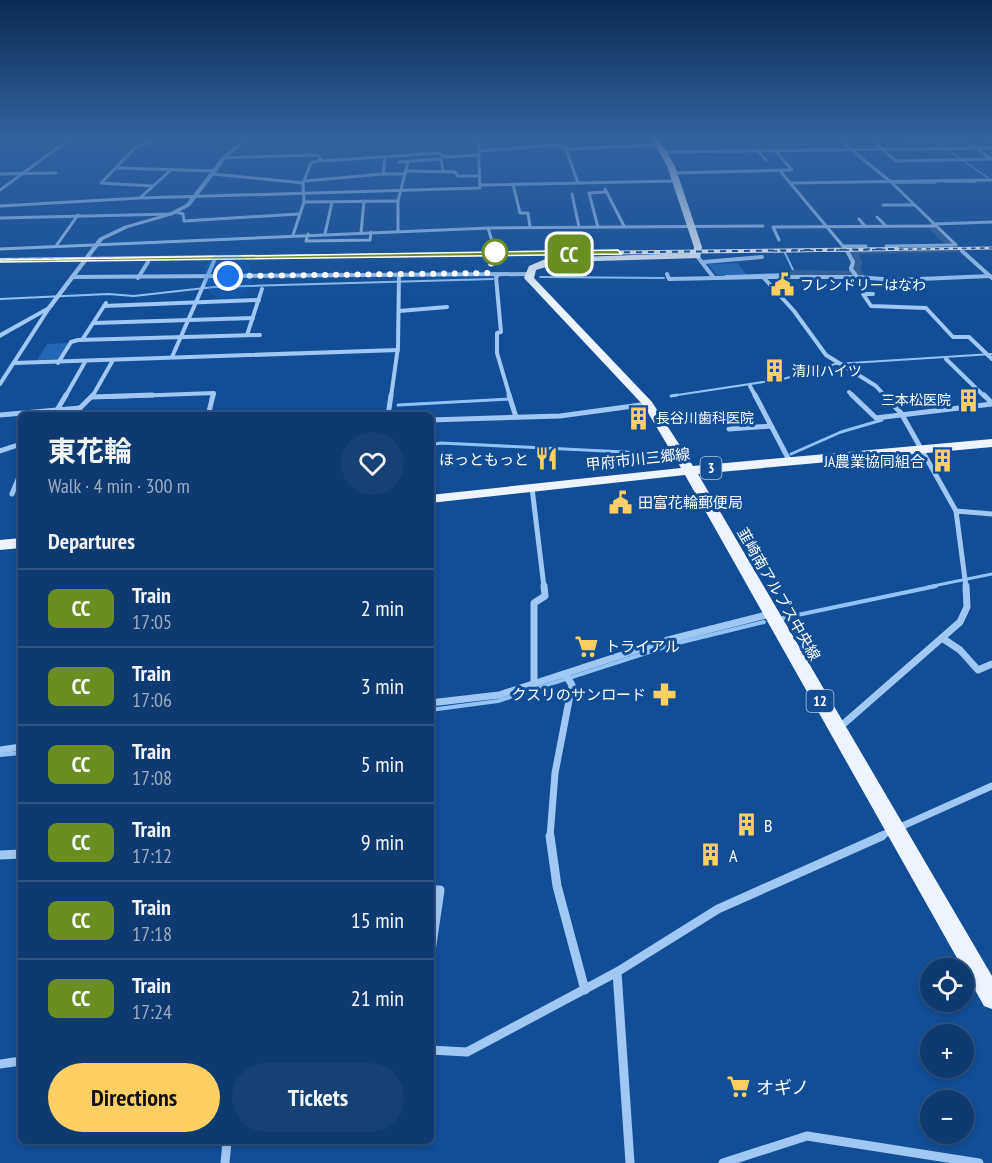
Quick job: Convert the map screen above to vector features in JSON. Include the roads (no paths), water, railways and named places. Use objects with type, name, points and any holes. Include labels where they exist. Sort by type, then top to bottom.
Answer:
[{"type":"main road","points":[[529,274],[539,264],[562,259],[642,256],[700,259],[680,192]]},
{"type":"main road","name":"韮崎南アルプス中央線","points":[[529,274],[536,288],[648,404],[894,831],[990,991]]},
{"type":"main road","name":"甲府市川三郷線","points":[[434,499],[789,460],[992,443]]},
{"type":"main road","points":[[0,545],[18,543]]},
{"type":"street","points":[[140,198],[146,192]]},
{"type":"street","points":[[0,384],[49,308],[96,244],[117,231],[173,213],[199,192]]},
{"type":"street","points":[[0,206],[299,192]]},
{"type":"street","points":[[294,235],[305,192]]},
{"type":"street","points":[[398,231],[398,201],[401,192]]},
{"type":"street","points":[[515,192],[520,213],[528,213],[530,227]]},
{"type":"street","points":[[598,226],[589,193],[601,192]]},
{"type":"street","points":[[606,192],[624,226]]},
{"type":"street","points":[[798,192],[844,246],[852,259],[851,269],[856,276]]},
{"type":"street","points":[[886,246],[951,245],[901,192]]},
{"type":"street","points":[[572,194],[579,227]]},
{"type":"street","points":[[361,233],[364,201]]},
{"type":"street","points":[[304,202],[398,201]]},
{"type":"street","points":[[325,234],[332,202]]},
{"type":"street","points":[[57,216],[65,203]]},
{"type":"street","points":[[883,205],[914,205]]},
{"type":"street","points":[[0,218],[173,213],[183,214],[184,220],[299,213]]},
{"type":"street","points":[[56,246],[78,215]]},
{"type":"street","points":[[877,217],[885,226]]},
{"type":"street","points":[[859,219],[865,226]]},
{"type":"street","points":[[779,240],[773,227],[992,222]]},
{"type":"street","points":[[0,249],[488,228],[763,226]]},
{"type":"street","points":[[488,228],[493,244]]},
{"type":"street","points":[[308,234],[306,242],[370,240],[371,232]]},
{"type":"street","points":[[844,246],[867,246]]},
{"type":"street","points":[[962,251],[991,277]]},
{"type":"street","points":[[700,259],[762,257]]},
{"type":"street","points":[[700,259],[714,278]]},
{"type":"street","points":[[172,357],[214,261]]},
{"type":"street","points":[[138,278],[148,262]]},
{"type":"street","points":[[389,412],[398,350],[399,274]]},
{"type":"street","points":[[72,277],[529,274]]},
{"type":"street","points":[[498,275],[496,277],[501,332],[497,333],[496,347],[516,417]]},
{"type":"street","points":[[668,277],[856,276],[896,280],[991,277]]},
{"type":"street","points":[[763,277],[816,339],[820,349],[838,364],[876,386],[901,413],[956,511],[964,580],[969,601],[965,615],[837,730]]},
{"type":"street","points":[[247,335],[262,289]]},
{"type":"street","points":[[873,294],[863,294],[872,306],[926,308],[953,337],[969,336],[992,359]]},
{"type":"street","points":[[82,340],[105,304],[259,300]]},
{"type":"street","points":[[399,311],[447,307]]},
{"type":"street","points":[[0,336],[49,308]]},
{"type":"street","points":[[94,323],[253,318]]},
{"type":"street","points":[[58,363],[71,342],[82,340],[260,335]]},
{"type":"street","points":[[14,363],[398,350]]},
{"type":"street","points":[[946,359],[992,403]]},
{"type":"street","points":[[76,412],[92,397],[113,360]]},
{"type":"street","points":[[57,410],[85,362]]},
{"type":"street","points":[[750,386],[789,460]]},
{"type":"street","points":[[849,392],[876,418],[992,403]]},
{"type":"street","points":[[92,397],[214,393],[209,412]]},
{"type":"street","points":[[434,420],[560,416],[648,404]]},
{"type":"street","points":[[34,412],[80,408]]},
{"type":"street","points":[[0,415],[18,413]]},
{"type":"street","points":[[729,429],[771,426]]},
{"type":"street","points":[[0,451],[18,445]]},
{"type":"street","points":[[12,494],[18,479]]},
{"type":"street","points":[[532,488],[545,596],[534,603],[534,684]]},
{"type":"street","points":[[956,511],[992,514]]},
{"type":"street","points":[[434,703],[499,695],[668,640],[771,614]]},
{"type":"street","points":[[942,638],[960,650],[978,670],[992,664]]},
{"type":"street","points":[[565,674],[571,683],[556,766],[550,828],[558,882],[585,990]]},
{"type":"street","points":[[0,750],[18,747]]},
{"type":"street","points":[[434,1050],[467,1052],[617,972],[718,909],[992,786]]},
{"type":"street","points":[[0,855],[18,854]]},
{"type":"street","points":[[434,890],[440,890],[434,931]]},
{"type":"street","points":[[617,972],[630,1163]]},
{"type":"street","points":[[0,1064],[18,1061]]},
{"type":"street","points":[[723,1163],[807,1136],[979,1163]]},
{"type":"street","points":[[225,1163],[227,1144]]},
{"type":"waterway","points":[[790,274],[858,275],[854,267],[857,263],[852,251],[958,250],[934,228]]},
{"type":"waterway","points":[[726,276],[790,274],[794,272],[785,253]]},
{"type":"waterway","points":[[540,277],[664,278]]},
{"type":"waterway","points":[[0,299],[108,294],[134,296],[214,287],[493,279]]},
{"type":"waterway","points":[[677,395],[671,396],[783,379],[835,364],[992,354]]},
{"type":"waterway","points":[[398,405],[510,399]]},
{"type":"waterway","points":[[791,454],[841,432],[882,420]]},
{"type":"waterway","points":[[434,444],[666,454]]},
{"type":"waterway","points":[[928,587],[992,574]]},
{"type":"waterway","points":[[783,618],[936,586]]},
{"type":"waterway","points":[[434,709],[498,701],[674,644],[764,622]]},
{"type":"waterway","points":[[0,755],[18,753]]},
{"type":"railway","points":[[773,251],[992,248]]},
{"type":"railway","points":[[0,260],[897,249]]},
{"type":"train","name":"CC","points":[[0,260],[298,254],[618,252],[469,256],[209,258]]},
{"type":"place","name":"フレンドリーはなわ","points":[[782,285]]},
{"type":"place","name":"清川ハイツ","points":[[774,371]]},
{"type":"place","name":"三本松医院","points":[[969,400]]},
{"type":"place","name":"長谷川歯科医院","points":[[638,418]]},
{"type":"place","name":"ほっともっと","points":[[547,459]]},
{"type":"place","name":"JA農業協同組合","points":[[943,461]]},
{"type":"place","name":"田富花輪郵便局","points":[[620,502]]},
{"type":"place","name":"トライアル","points":[[587,646]]},
{"type":"place","name":"クスリのサンロード","points":[[664,694]]},
{"type":"place","name":"B","points":[[746,825]]},
{"type":"place","name":"A","points":[[711,855]]},
{"type":"place","name":"オギノ","points":[[738,1087]]}]
